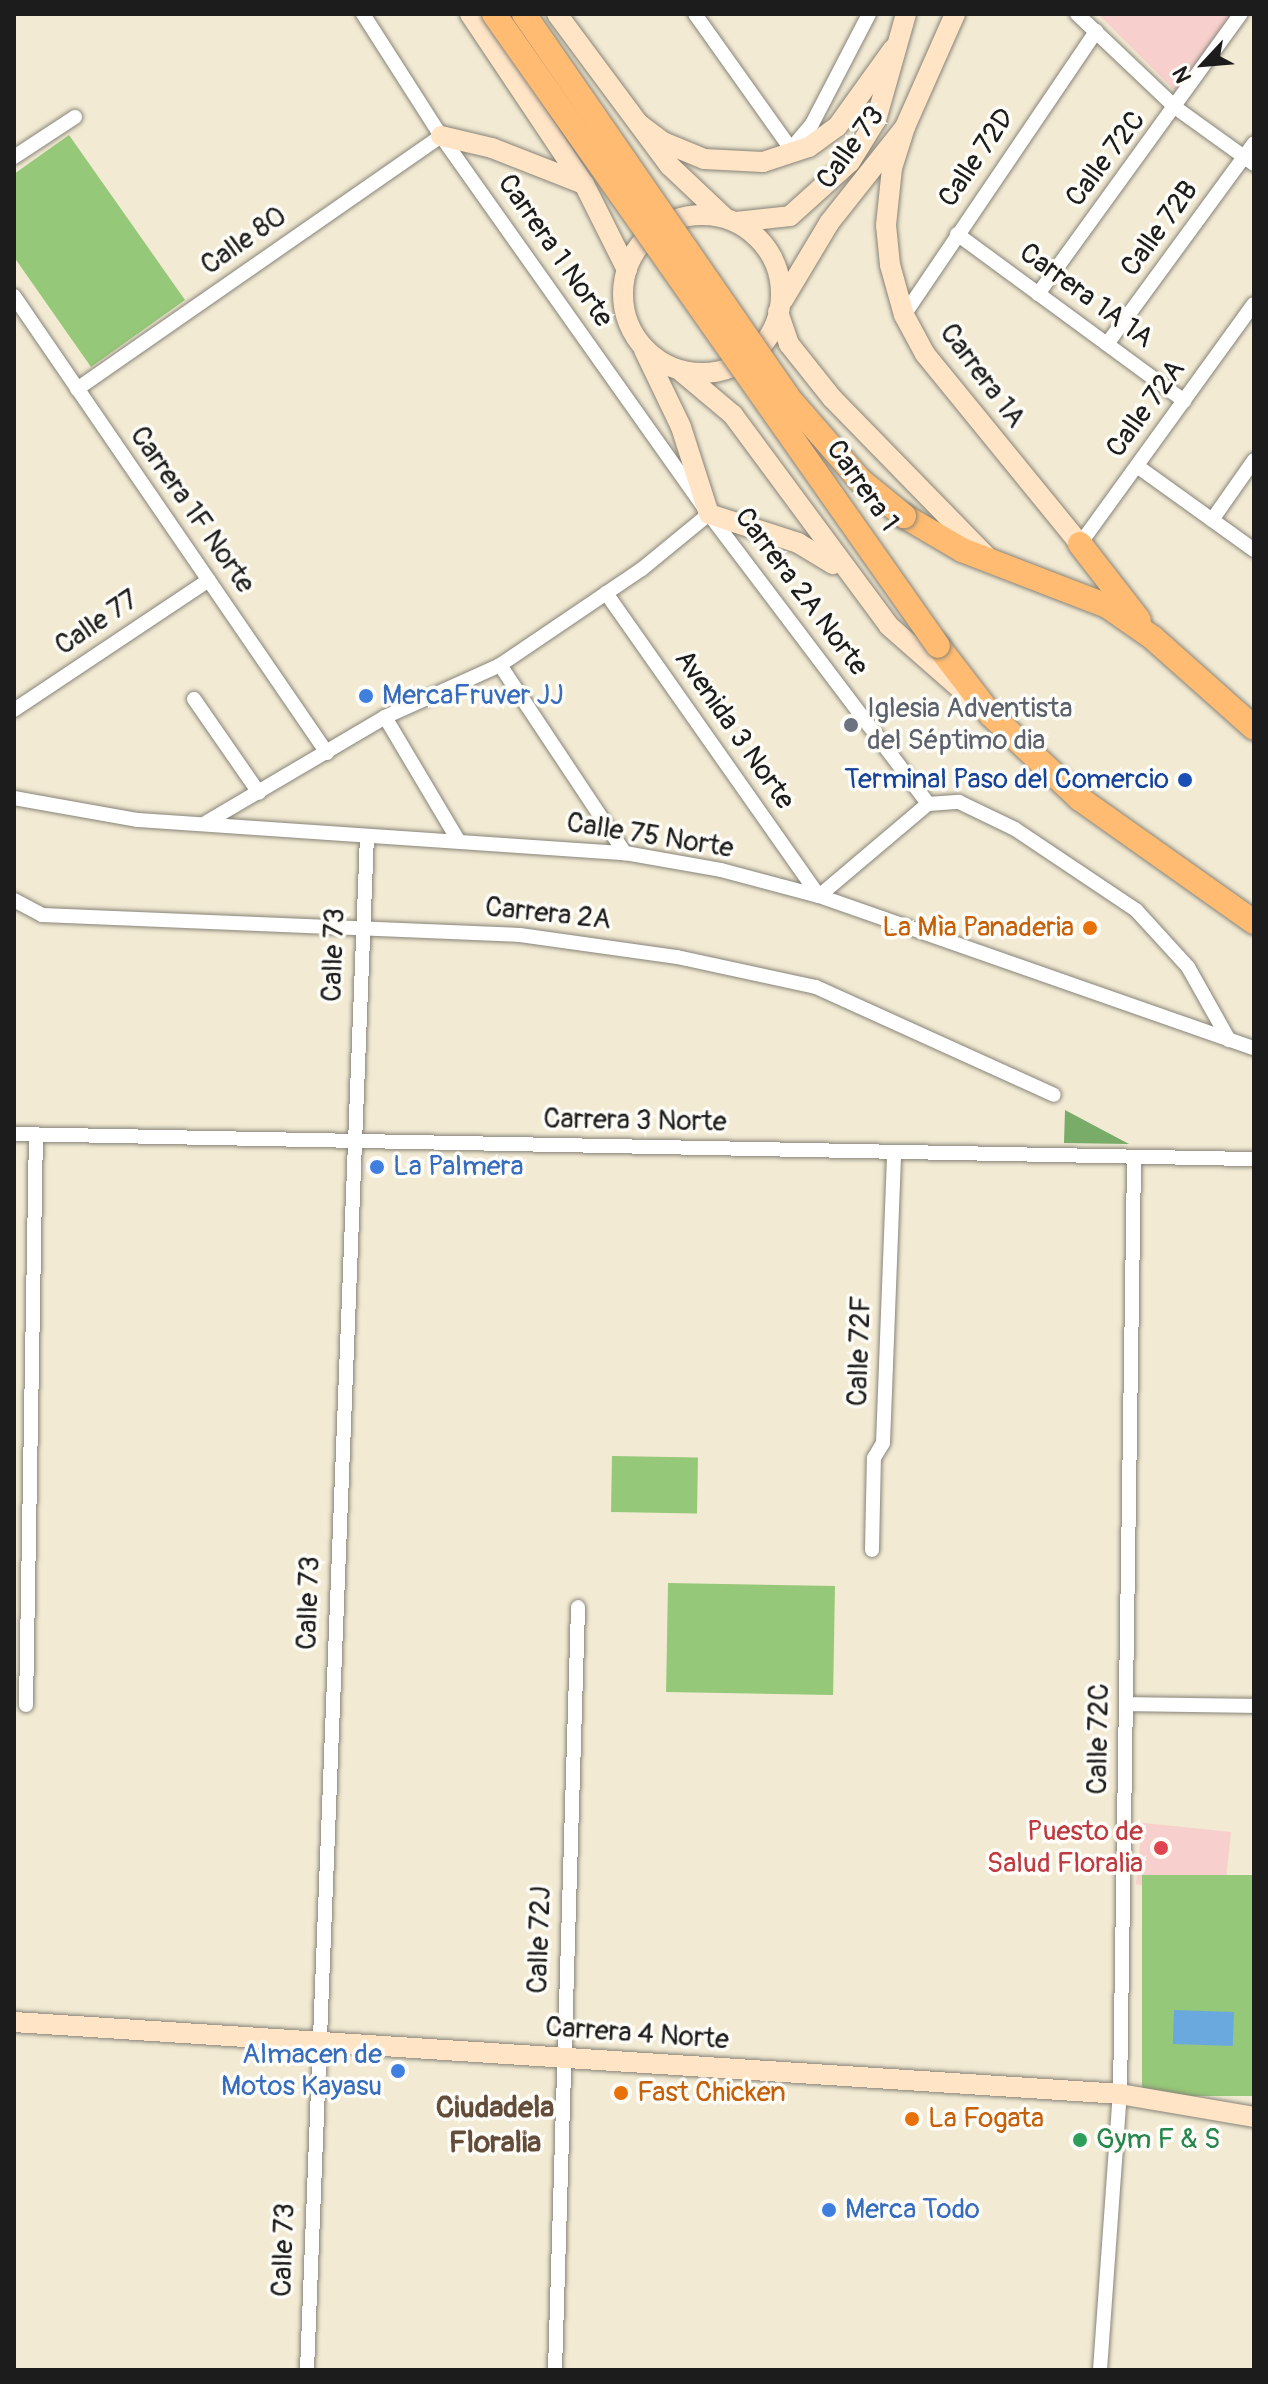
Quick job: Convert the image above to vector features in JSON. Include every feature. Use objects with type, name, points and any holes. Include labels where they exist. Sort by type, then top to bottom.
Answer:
[{"type":"highway","name":"Carrera 1","points":[[494,14],[938,646],[991,715],[1080,799],[1254,922]]},
{"type":"highway","name":"Carrera 1","points":[[524,14],[792,402],[860,480],[904,516],[995,564],[1107,606],[1153,638],[1254,728]]},
{"type":"highway","points":[[1080,544],[1153,638]]},
{"type":"street","name":"Carrera 1 Norte","points":[[363,14],[441,136],[709,514]]},
{"type":"street","points":[[470,14],[584,184],[627,270]]},
{"type":"street","points":[[557,14],[693,191],[769,254],[779,280],[779,310],[789,344],[832,398],[995,564]]},
{"type":"street","points":[[695,14],[791,149]]},
{"type":"street","points":[[791,149],[812,124],[869,14]]},
{"type":"street","name":"Calle 73","points":[[731,221],[790,216],[844,170],[876,120],[893,49],[906,14]]},
{"type":"street","name":"Calle 73","points":[[779,310],[815,243],[905,127],[955,14]]},
{"type":"street","points":[[1077,14],[1176,108],[1249,160]]},
{"type":"street","name":"Calle 72C","points":[[1038,294],[1176,108],[1241,14]]},
{"type":"street","name":"Calle 72D","points":[[904,315],[1096,31]]},
{"type":"street","points":[[639,124],[676,149],[718,162],[763,162],[791,149],[809,147],[849,115],[893,49]]},
{"type":"street","points":[[14,157],[75,117]]},
{"type":"street","name":"Carrera 1A","points":[[905,127],[889,182],[886,225],[890,265],[904,315],[925,354],[1080,544]]},
{"type":"street","points":[[441,136],[492,148],[584,184]]},
{"type":"street","name":"Calle 80","points":[[77,389],[441,136]]},
{"type":"street","name":"Calle 72B","points":[[1107,344],[1249,160],[1254,143]]},
{"type":"street","points":[[709,514],[681,427],[625,308],[627,270],[642,243],[670,222],[700,215],[731,221]]},
{"type":"street","name":"Carrera 1A 1A","points":[[957,234],[1184,401]]},
{"type":"street","name":"Carrera 1F Norte","points":[[14,296],[327,753]]},
{"type":"street","name":"Calle 72A","points":[[1080,544],[1254,304]]},
{"type":"street","points":[[679,369],[706,373],[738,364],[764,342],[779,310]]},
{"type":"street","points":[[641,344],[679,369],[733,415],[843,570],[916,653],[991,715]]},
{"type":"street","points":[[1212,520],[1254,460]]},
{"type":"street","points":[[1137,466],[1254,550]]},
{"type":"street","points":[[709,514],[798,543],[843,570]]},
{"type":"street","points":[[206,823],[385,717],[500,665],[606,593],[709,514]]},
{"type":"street","name":"Carrera 2A Norte","points":[[709,514],[928,804]]},
{"type":"street","name":"Calle 77","points":[[14,710],[209,580]]},
{"type":"street","name":"Avenida 3 Norte","points":[[606,593],[819,896]]},
{"type":"street","points":[[500,665],[625,853]]},
{"type":"street","points":[[194,699],[259,793]]},
{"type":"street","points":[[385,717],[458,840]]},
{"type":"street","name":"Calle 75 Norte","points":[[14,798],[138,820],[367,838],[458,840],[625,853],[721,870],[819,896],[1254,1048]]},
{"type":"street","points":[[819,896],[928,804],[959,802],[1015,829],[1136,910],[1188,967],[1229,1040]]},
{"type":"street","name":"Calle 73","points":[[307,2370],[367,838]]},
{"type":"street","name":"Carrera 2A","points":[[14,900],[42,915],[520,935],[601,945],[816,987],[1054,1095]]},
{"type":"street","name":"Carrera 3 Norte","points":[[14,1134],[1254,1159]]},
{"type":"street","points":[[26,1705],[36,1134]]},
{"type":"street","name":"Calle 72F","points":[[872,1550],[874,1458],[883,1443],[894,1152]]},
{"type":"street","name":"Calle 72C","points":[[1100,2370],[1120,2094],[1134,1157]]},
{"type":"street","name":"Calle 72J","points":[[555,2370],[562,2057],[578,1607]]},
{"type":"street","points":[[1126,1704],[1254,1706]]},
{"type":"street","name":"Carrera 4 Norte","points":[[14,2022],[1120,2094],[1254,2117]]},
{"type":"shaded area","points":[[1098,14],[1233,14],[1176,92]]},
{"type":"shaded area","points":[[1142,1823],[1231,1832],[1225,1894],[1136,1884]]},
{"type":"green space","points":[[69,135],[185,300],[91,367],[14,257],[14,174]]},
{"type":"green space","points":[[1065,1110],[1129,1144],[1064,1143]]},
{"type":"green space","points":[[612,1456],[698,1458],[697,1513],[611,1512]]},
{"type":"green space","points":[[668,1583],[835,1586],[833,1695],[666,1692]]},
{"type":"green space","points":[[1142,1875],[1254,1875],[1254,2096],[1142,2096]]},
{"type":"water","points":[[1174,2010],[1234,2012],[1233,2046],[1173,2044]]},
{"type":"place","name":"MercaFruver JJ","points":[[366,696]]},
{"type":"place","name":"Iglesia Adventista del Séptimo dia","points":[[851,725]]},
{"type":"place","name":"Terminal Paso del Comercio","points":[[1185,780]]},
{"type":"place","name":"La Mìa Panaderia","points":[[1090,928]]},
{"type":"place","name":"La Palmera","points":[[377,1167]]},
{"type":"place","name":"Puesto de Salud Floralia","points":[[1161,1848]]},
{"type":"place","name":"Almacen de Motos Kayasu","points":[[398,2071]]},
{"type":"place","name":"Fast Chicken","points":[[621,2093]]},
{"type":"place","name":"La Fogata","points":[[912,2119]]},
{"type":"place","name":"Gym F & S","points":[[1080,2140]]},
{"type":"place","name":"Merca Todo","points":[[829,2210]]},
{"type":"district","name":"Ciudadela Floralia","points":[[495,2125]]}]
